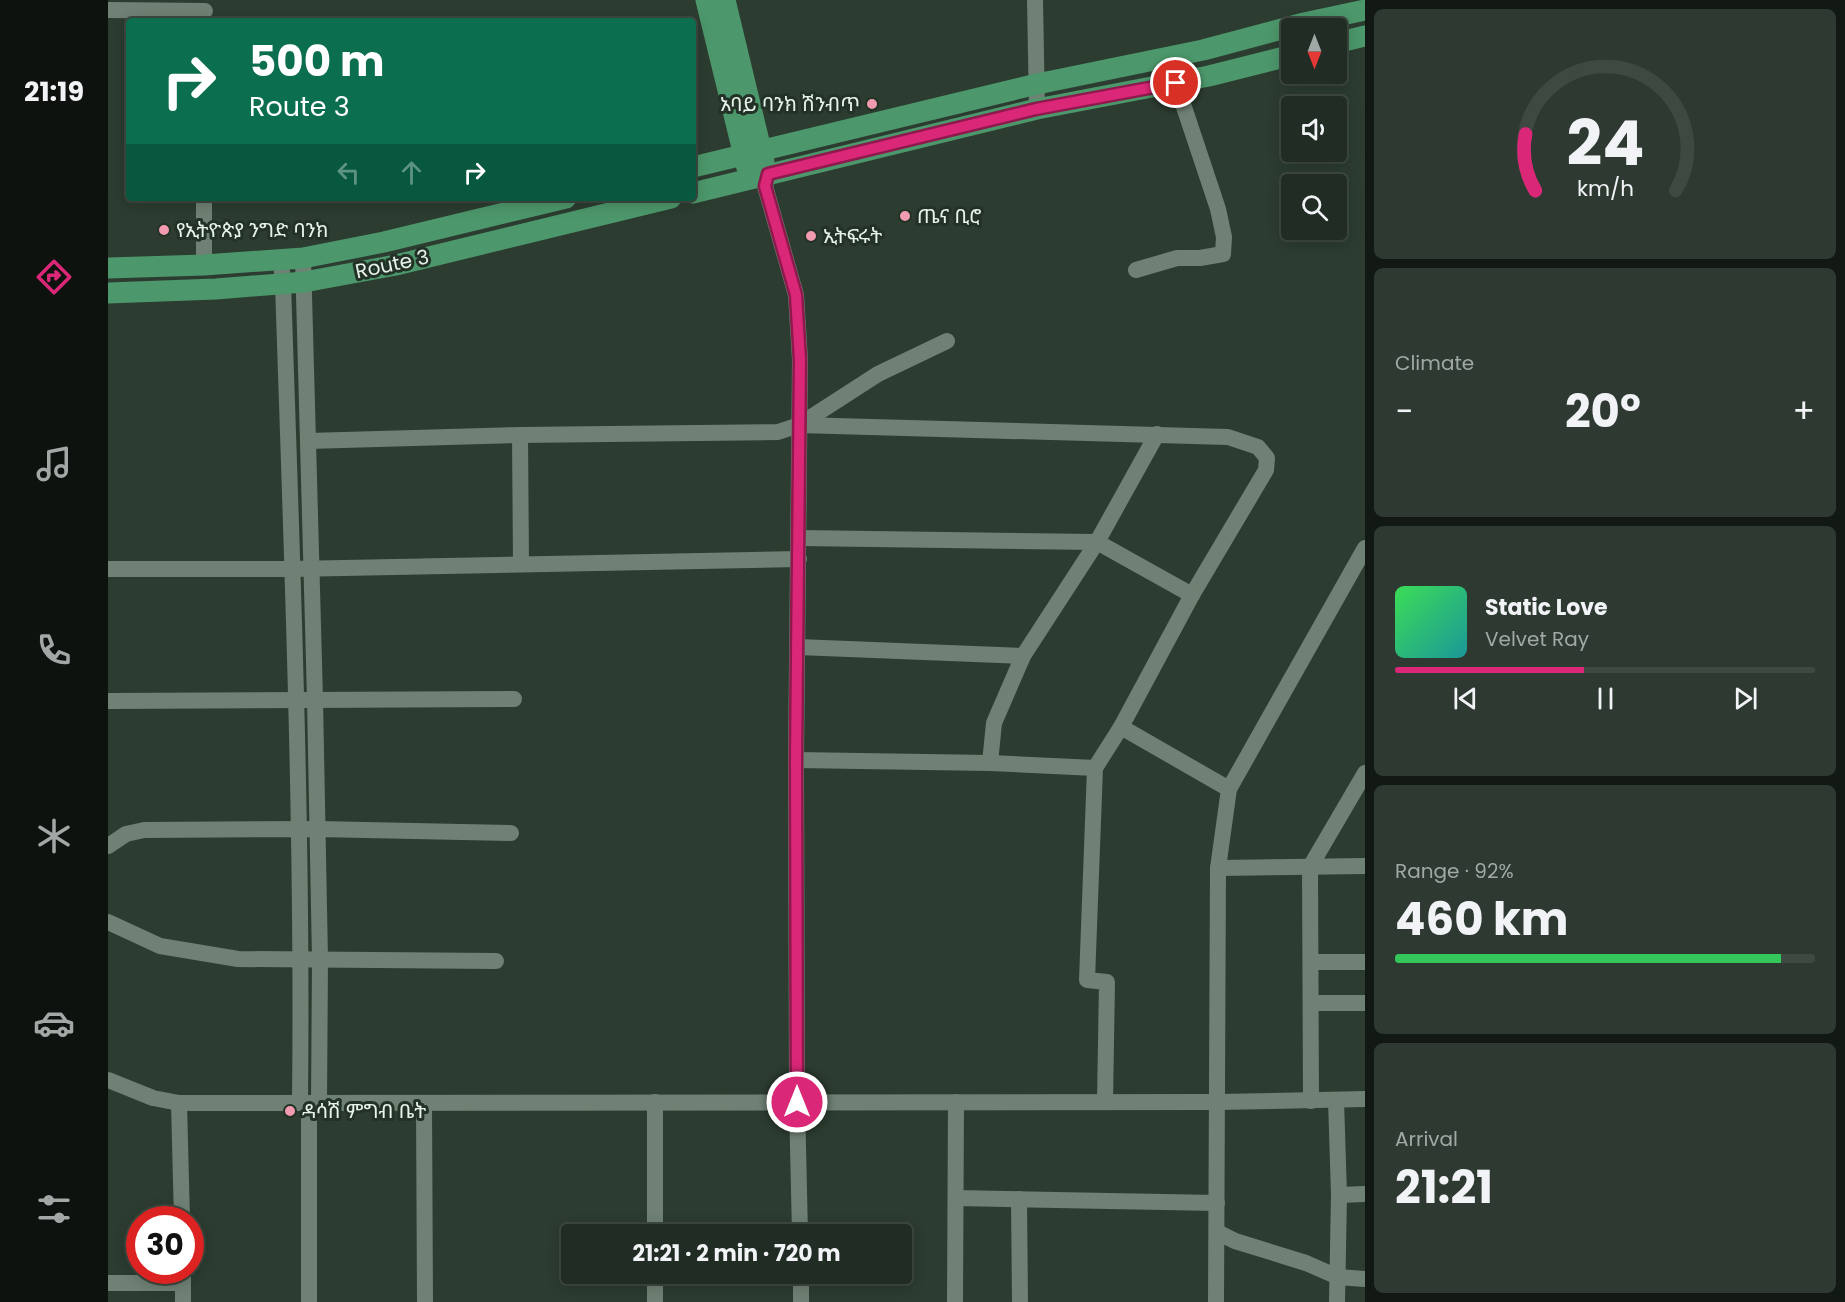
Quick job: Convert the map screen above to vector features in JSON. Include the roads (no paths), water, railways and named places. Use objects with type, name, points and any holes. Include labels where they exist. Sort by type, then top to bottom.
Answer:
[{"type":"main road","points":[[706,0],[761,180]]},
{"type":"main road","points":[[725,0],[751,153]]},
{"type":"main road","points":[[1311,18],[1336,0]]},
{"type":"main road","points":[[1327,18],[1365,10]]},
{"type":"main road","points":[[696,166],[1036,84],[1203,50],[1281,29]]},
{"type":"main road","points":[[1347,40],[1365,36]]},
{"type":"main road","points":[[696,192],[761,180],[1036,109],[1176,83],[1281,58]]},
{"type":"main road","points":[[108,268],[204,265],[303,258],[384,242],[554,201]]},
{"type":"main road","name":"Route 3","points":[[108,293],[294,283],[396,265],[659,201]]},
{"type":"street","points":[[1035,0],[1036,109]]},
{"type":"street","points":[[108,10],[205,10]]},
{"type":"street","points":[[1136,270],[1177,258],[1200,258],[1223,254],[1224,237],[1218,209],[1176,83]]},
{"type":"street","points":[[761,180],[796,295],[800,360],[796,760],[800,1224]]},
{"type":"street","points":[[204,201],[204,265]]},
{"type":"street","points":[[303,258],[294,283],[292,569],[302,959],[309,1103],[309,1302]]},
{"type":"street","points":[[281,260],[294,283],[308,441],[320,959],[309,1103]]},
{"type":"street","points":[[308,441],[520,435],[778,432],[800,425],[878,374],[947,341]]},
{"type":"street","points":[[800,425],[1228,437],[1258,447],[1267,458],[1266,470],[1192,595],[1121,727],[1095,768],[1086,980],[1107,982],[1105,1102]]},
{"type":"street","points":[[990,763],[994,723],[1023,656],[1097,542],[1157,434]]},
{"type":"street","points":[[520,435],[521,564]]},
{"type":"street","points":[[799,538],[1097,542],[1192,595]]},
{"type":"street","points":[[1216,1302],[1218,868],[1229,789],[1358,570],[1365,548]]},
{"type":"street","points":[[108,568],[292,569],[799,559]]},
{"type":"street","points":[[798,647],[1023,656]]},
{"type":"street","points":[[108,701],[514,699]]},
{"type":"street","points":[[1121,727],[1229,789]]},
{"type":"street","points":[[796,760],[990,763],[1095,768]]},
{"type":"street","points":[[1311,1101],[1310,867],[1365,773]]},
{"type":"street","points":[[108,846],[126,834],[144,830],[317,829],[511,833]]},
{"type":"street","points":[[1218,868],[1365,866]]},
{"type":"street","points":[[108,922],[160,946],[238,959],[496,961]]},
{"type":"street","points":[[1312,962],[1365,962]]},
{"type":"street","points":[[1311,1003],[1365,1003]]},
{"type":"street","points":[[108,1080],[153,1098],[179,1103],[1365,1100]]},
{"type":"street","points":[[1336,1100],[1339,1195],[1337,1302]]},
{"type":"street","points":[[655,1102],[655,1224]]},
{"type":"street","points":[[955,1302],[957,1102]]},
{"type":"street","points":[[179,1103],[182,1206]]},
{"type":"street","points":[[424,1103],[425,1302]]},
{"type":"street","points":[[1339,1195],[1365,1194]]},
{"type":"street","points":[[956,1198],[1217,1203]]},
{"type":"street","points":[[1019,1199],[1020,1302]]},
{"type":"street","points":[[1217,1232],[1235,1241],[1306,1263],[1338,1277],[1365,1279]]},
{"type":"street","points":[[108,1283],[126,1282]]},
{"type":"street","points":[[183,1284],[183,1302]]},
{"type":"street","points":[[655,1284],[655,1302]]},
{"type":"street","points":[[801,1284],[801,1302]]},
{"type":"place","name":"አባይ ባንክ ሽንብጥ","points":[[872,104]]},
{"type":"place","name":"ጤና ቢሮ","points":[[905,216]]},
{"type":"place","name":"የኢትዮጵያ ንግድ ባንክ","points":[[164,230]]},
{"type":"place","name":"ኢትፍሩት","points":[[811,236]]},
{"type":"place","name":"ዳሳሽ ምግብ ቤት","points":[[290,1111]]}]
